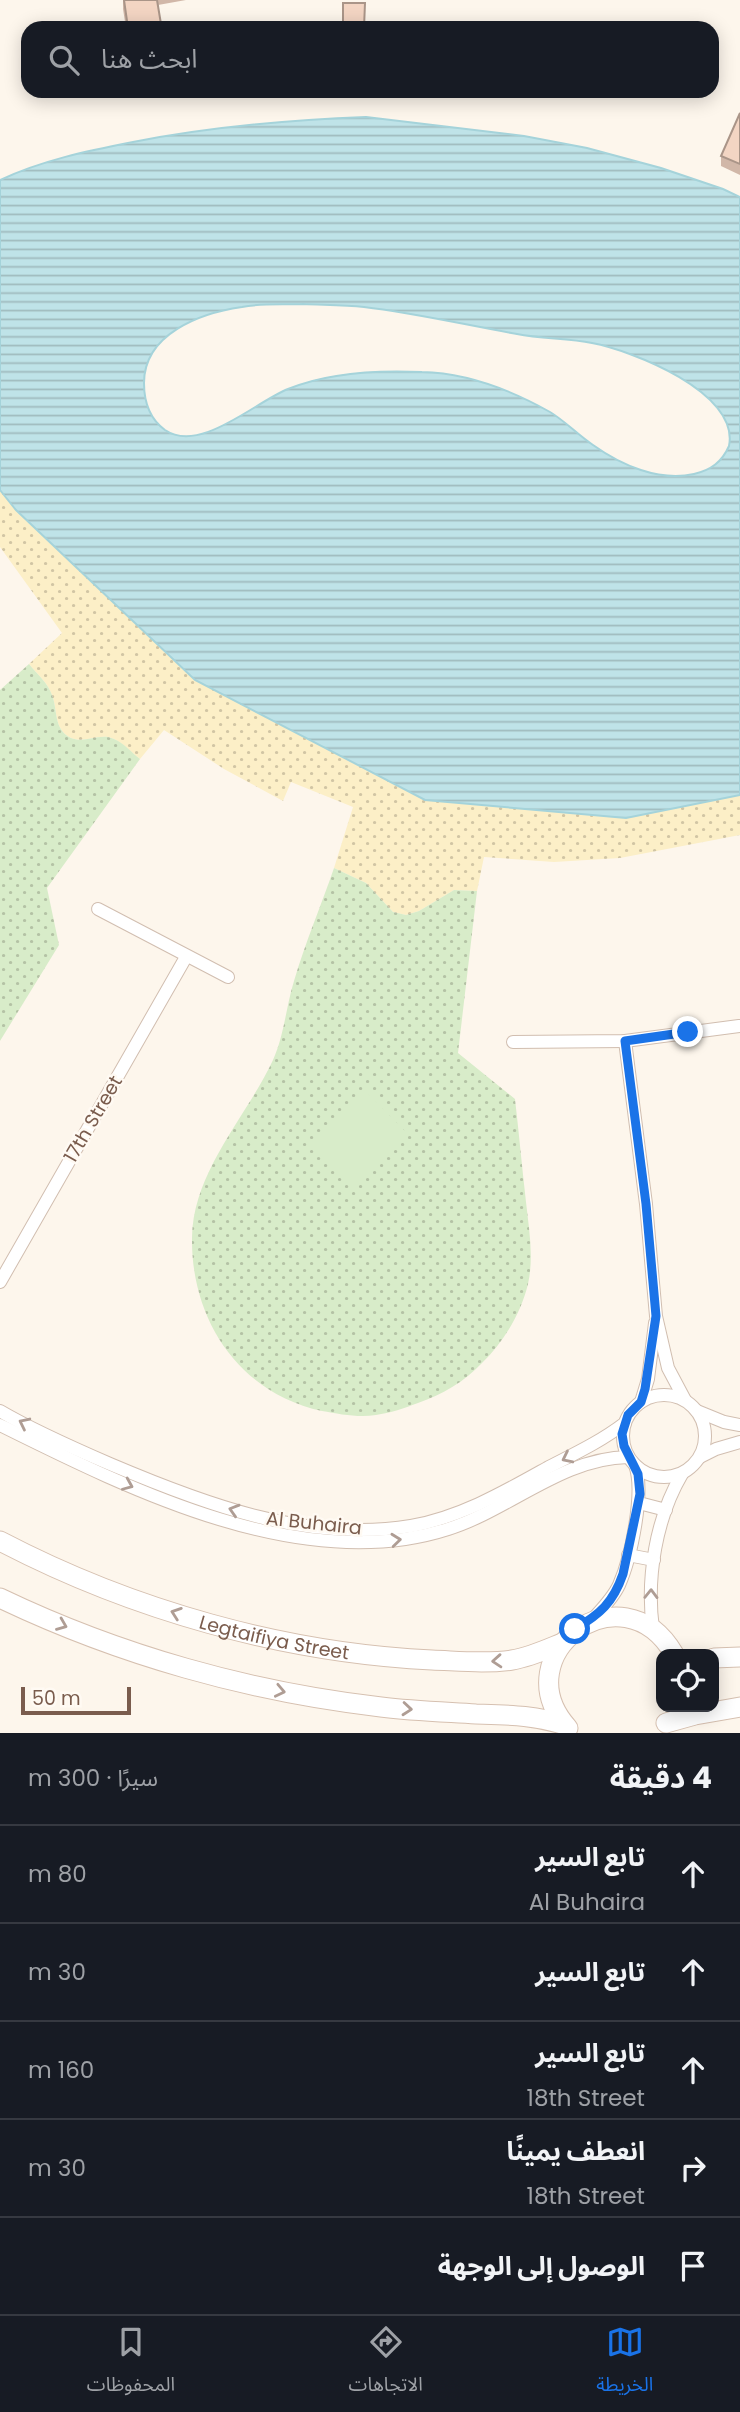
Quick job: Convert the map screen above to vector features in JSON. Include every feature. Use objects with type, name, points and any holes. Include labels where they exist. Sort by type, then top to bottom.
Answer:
[{"type":"street","points":[[98,909],[228,977]]},
{"type":"street","name":"17th Street","points":[[0,1282],[186,957]]},
{"type":"street","points":[[513,1042],[625,1041],[738,1026]]},
{"type":"street","points":[[625,1041],[646,1204],[656,1316],[668,1368],[685,1400]]},
{"type":"street","points":[[641,1402],[648,1379],[656,1316]]},
{"type":"street","points":[[592,1620],[618,1586],[639,1503],[640,1483],[624,1446],[625,1423],[634,1408],[658,1395],[677,1396],[697,1410],[724,1422],[740,1425]]},
{"type":"street","name":"Al Buhaira","points":[[0,1410],[106,1469]]},
{"type":"street","points":[[697,1410],[706,1433],[701,1457]]},
{"type":"street","name":"Al Buhaira","points":[[505,1498],[625,1423]]},
{"type":"street","name":"Al Buhaira","points":[[0,1426],[106,1469],[306,1532],[411,1526],[505,1498],[584,1464],[605,1458],[631,1461]]},
{"type":"street","points":[[653,1629],[650,1590],[654,1560],[673,1489],[682,1474],[701,1457],[740,1442]]},
{"type":"street","points":[[631,1461],[645,1473],[657,1477],[682,1474]]},
{"type":"street","points":[[639,1503],[666,1510]]},
{"type":"street","name":"Legtaifiya Street","points":[[0,1541],[71,1575],[201,1621],[332,1649],[397,1658],[491,1662],[533,1655],[562,1643]]},
{"type":"street","points":[[628,1555],[654,1560]]},
{"type":"street","points":[[0,1598],[91,1637],[155,1659],[273,1689],[326,1700],[383,1707],[535,1716],[569,1729]]},
{"type":"street","points":[[569,1729],[554,1706],[549,1685],[552,1663],[562,1643],[575,1629],[592,1620],[617,1616],[630,1618],[653,1629],[671,1649]]},
{"type":"street","points":[[719,1658],[740,1657]]},
{"type":"street","points":[[666,1721],[740,1707]]},
{"type":"sand","points":[[0,490],[16,510],[195,680],[425,800],[626,818],[740,795],[740,835],[620,858],[554,862],[484,857],[477,891],[454,890],[419,911],[406,915],[393,912],[366,883],[334,868],[353,807],[291,782],[283,801],[224,769],[164,730],[140,759],[109,737],[82,740],[71,738],[61,730],[50,691],[29,664],[62,633],[0,547]]},
{"type":"green space","points":[[29,664],[50,691],[61,730],[65,734],[82,740],[109,737],[140,759],[47,888],[59,945],[0,1041],[0,690]]},
{"type":"green space","points":[[334,868],[366,883],[393,912],[406,915],[419,911],[454,890],[477,891],[458,1053],[515,1099],[530,1243],[531,1264],[525,1295],[511,1326],[490,1355],[468,1376],[444,1391],[403,1408],[369,1416],[322,1411],[293,1402],[267,1388],[244,1370],[211,1324],[200,1297],[192,1238],[201,1190],[211,1168],[273,1060],[298,967]]},
{"type":"green space","points":[[364,1089],[406,1132],[350,1187],[308,1144]]},
{"type":"water","points":[[366,117],[524,136],[587,148],[661,168],[740,197],[740,795],[626,818],[425,800],[195,680],[16,510],[0,490],[0,180],[82,153],[162,137],[278,122]],"holes":[[[311,304],[402,312],[526,336],[592,343],[631,354],[679,377],[701,392],[718,408],[728,426],[729,446],[711,468],[681,476],[654,474],[616,459],[587,441],[556,416],[520,397],[472,379],[422,372],[354,373],[304,383],[275,395],[211,431],[194,436],[179,436],[165,430],[155,421],[145,397],[146,366],[153,351],[177,329],[226,310],[257,305]]]},
{"type":"building","points":[[124,0],[157,0],[160,21],[127,21]]},
{"type":"building","points":[[343,3],[365,3],[364,21],[343,21]]},
{"type":"building","points":[[740,113],[740,164],[721,156]]},
{"type":"route","points":[[575,1629],[592,1620],[608,1603],[623,1574],[636,1521],[640,1483],[635,1465],[628,1457],[622,1434],[628,1415],[641,1402],[648,1379],[656,1316],[646,1204],[625,1041],[688,1032]]}]
